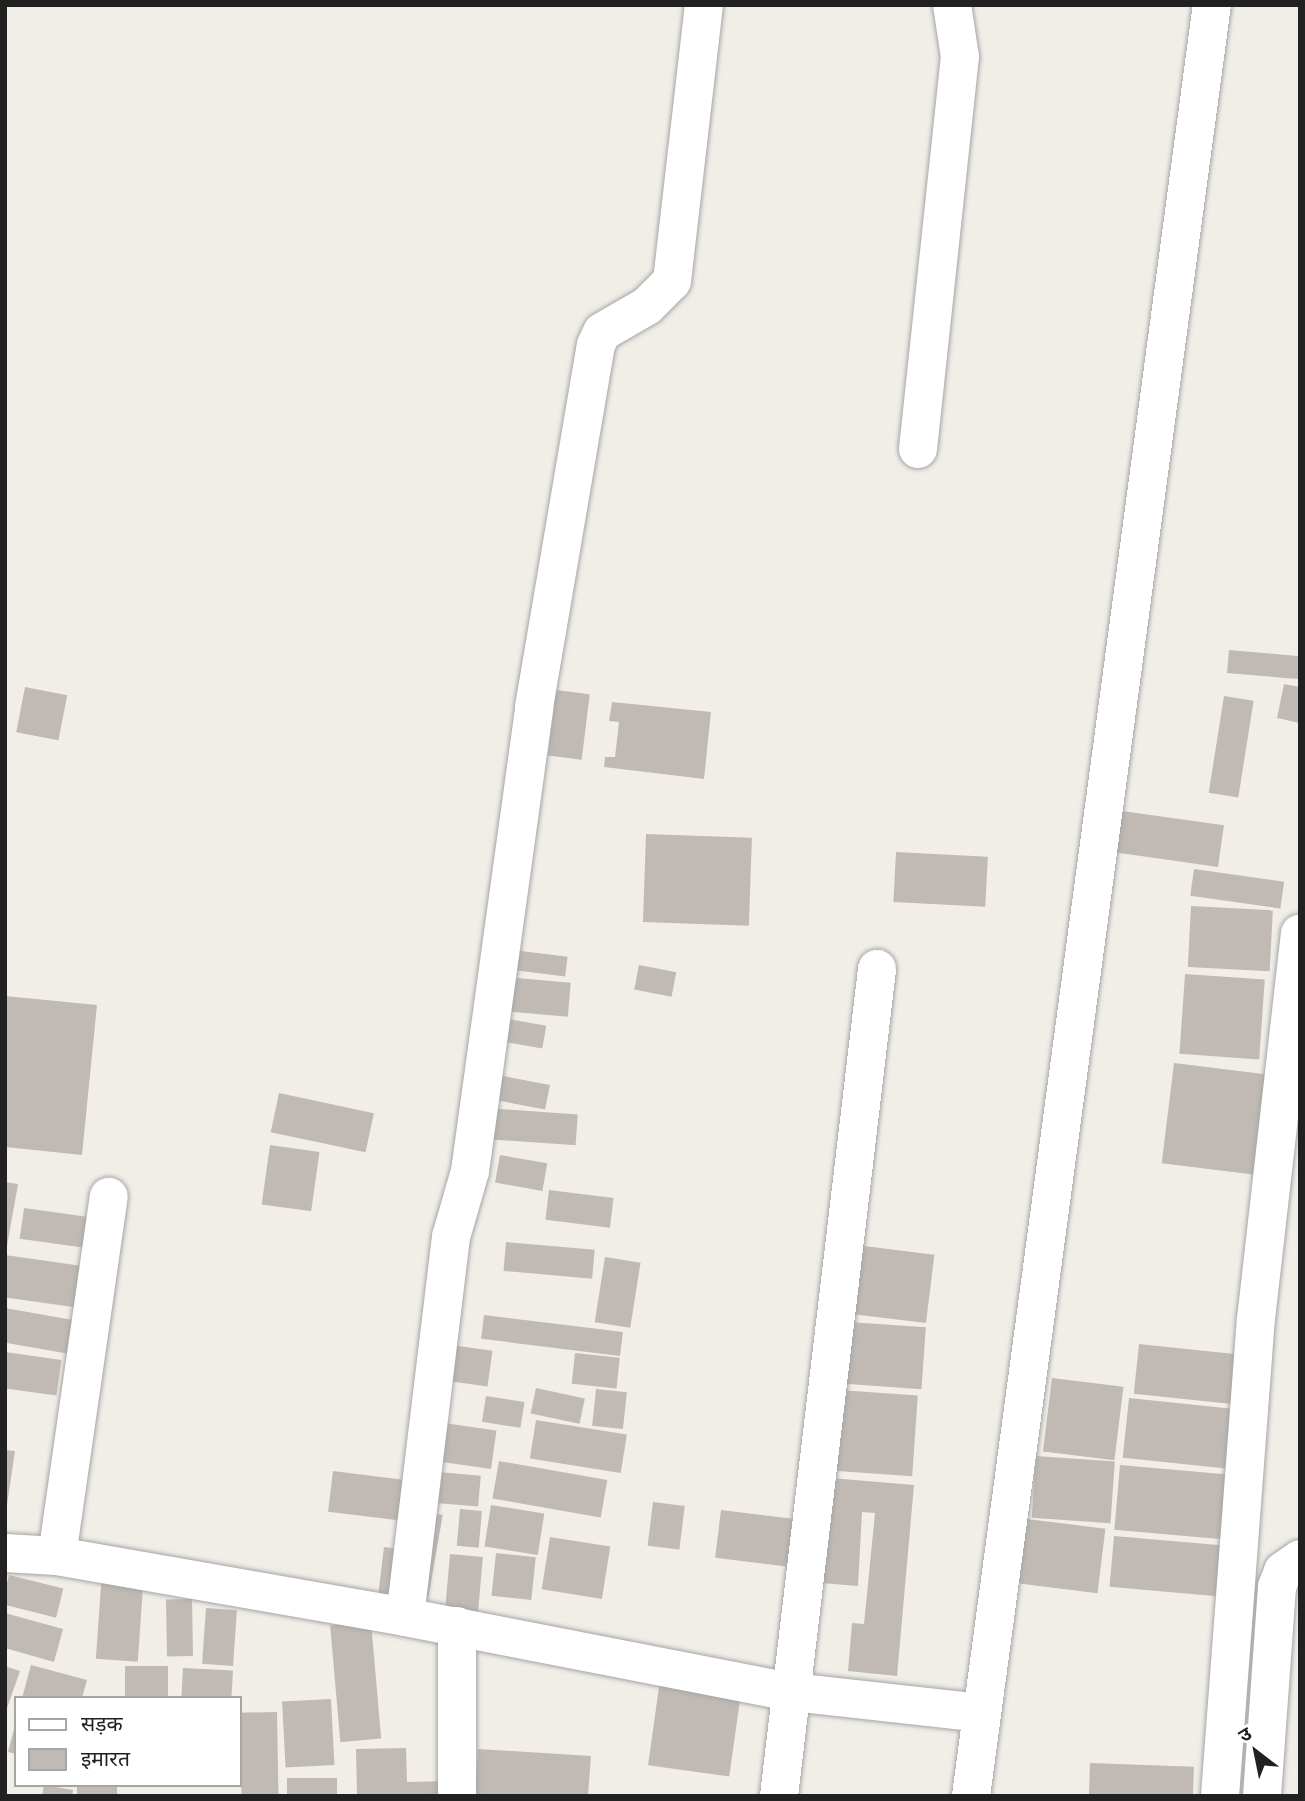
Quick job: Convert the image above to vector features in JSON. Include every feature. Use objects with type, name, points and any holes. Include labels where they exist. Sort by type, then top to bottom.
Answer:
[{"type":"street","points":[[405,1617],[451,1237],[470,1171],[534,707],[596,345],[602,332],[647,306],[672,281],[704,5]]},
{"type":"street","points":[[918,449],[960,57],[952,5]]},
{"type":"street","points":[[971,1796],[1212,5]]},
{"type":"street","points":[[1220,1796],[1256,1319],[1300,934]]},
{"type":"street","points":[[779,1796],[877,969]]},
{"type":"street","points":[[57,1556],[109,1198]]},
{"type":"street","points":[[5,1553],[57,1556],[457,1626],[792,1692],[982,1713]]},
{"type":"street","points":[[1262,1796],[1277,1587],[1283,1571],[1300,1559]]},
{"type":"street","points":[[457,1626],[457,1796]]},
{"type":"building","points":[[1229,650],[1300,656],[1298,679],[1227,673]]},
{"type":"building","points":[[1284,684],[1300,687],[1300,723],[1277,718]]},
{"type":"building","points":[[25,687],[67,695],[58,740],[16,732]]},
{"type":"building","points":[[556,690],[590,694],[582,760],[548,756]]},
{"type":"building","points":[[1224,696],[1254,701],[1238,797],[1209,793]]},
{"type":"building","points":[[612,702],[711,712],[704,779],[604,767],[605,757],[615,757],[619,722],[609,721]]},
{"type":"building","points":[[1115,810],[1224,825],[1218,867],[1109,852]]},
{"type":"building","points":[[646,834],[752,838],[749,926],[643,922]]},
{"type":"building","points":[[896,852],[988,857],[985,907],[893,902]]},
{"type":"building","points":[[1194,869],[1284,882],[1280,908],[1190,896]]},
{"type":"building","points":[[1191,906],[1273,910],[1270,971],[1188,967]]},
{"type":"building","points":[[513,950],[568,957],[565,977],[511,970]]},
{"type":"building","points":[[639,965],[676,972],[672,997],[634,990]]},
{"type":"building","points":[[1185,974],[1265,980],[1259,1059],[1179,1054]]},
{"type":"building","points":[[504,977],[571,983],[568,1017],[501,1011]]},
{"type":"building","points":[[5,996],[97,1005],[82,1155],[5,1147]]},
{"type":"building","points":[[502,1018],[546,1026],[542,1048],[498,1041]]},
{"type":"building","points":[[1174,1063],[1265,1074],[1253,1174],[1162,1163]]},
{"type":"building","points":[[493,1074],[550,1085],[545,1110],[488,1099]]},
{"type":"building","points":[[279,1093],[374,1113],[366,1152],[271,1132]]},
{"type":"building","points":[[486,1108],[578,1114],[576,1145],[484,1139]]},
{"type":"building","points":[[270,1145],[320,1152],[311,1211],[262,1204]]},
{"type":"building","points":[[500,1155],[547,1163],[542,1191],[495,1183]]},
{"type":"building","points":[[5,1182],[18,1184],[7,1246],[5,1246]]},
{"type":"building","points":[[549,1190],[614,1198],[610,1228],[545,1220]]},
{"type":"building","points":[[24,1208],[99,1219],[95,1249],[20,1239]]},
{"type":"building","points":[[506,1242],[595,1250],[592,1279],[503,1271]]},
{"type":"building","points":[[856,1245],[934,1255],[926,1323],[848,1313]]},
{"type":"building","points":[[5,1255],[84,1266],[78,1308],[5,1297]]},
{"type":"building","points":[[605,1257],[641,1263],[630,1328],[595,1322]]},
{"type":"building","points":[[5,1308],[80,1321],[74,1355],[5,1343]]},
{"type":"building","points":[[484,1315],[623,1332],[620,1356],[481,1339]]},
{"type":"building","points":[[849,1322],[926,1327],[921,1389],[845,1384]]},
{"type":"building","points":[[444,1344],[493,1351],[488,1386],[439,1380]]},
{"type":"building","points":[[1139,1344],[1246,1355],[1241,1405],[1134,1394]]},
{"type":"building","points":[[5,1352],[61,1360],[56,1396],[5,1388]]},
{"type":"building","points":[[575,1353],[620,1358],[617,1389],[572,1384]]},
{"type":"building","points":[[1052,1378],[1123,1387],[1114,1460],[1043,1451]]},
{"type":"building","points":[[536,1388],[585,1398],[580,1424],[531,1413]]},
{"type":"building","points":[[596,1389],[627,1392],[623,1429],[592,1426]]},
{"type":"building","points":[[839,1390],[918,1396],[912,1476],[833,1471]]},
{"type":"building","points":[[486,1396],[525,1402],[520,1428],[482,1422]]},
{"type":"building","points":[[1129,1398],[1239,1410],[1233,1469],[1123,1458]]},
{"type":"building","points":[[536,1420],[627,1434],[621,1473],[530,1459]]},
{"type":"building","points":[[444,1423],[496,1430],[491,1469],[439,1462]]},
{"type":"building","points":[[5,1450],[15,1451],[7,1505],[5,1505]]},
{"type":"building","points":[[1036,1456],[1115,1462],[1110,1523],[1032,1518]]},
{"type":"building","points":[[499,1461],[607,1480],[601,1518],[492,1498]]},
{"type":"building","points":[[1120,1465],[1237,1475],[1231,1540],[1114,1530]]},
{"type":"building","points":[[333,1471],[411,1481],[406,1521],[328,1512]]},
{"type":"building","points":[[427,1471],[481,1476],[478,1507],[424,1502]]},
{"type":"building","points":[[831,1478],[914,1485],[897,1676],[848,1671],[852,1623],[864,1624],[875,1513],[862,1512],[858,1586],[821,1583]]},
{"type":"building","points":[[653,1502],[685,1506],[679,1550],[648,1546]]},
{"type":"building","points":[[491,1505],[544,1513],[538,1555],[484,1546]]},
{"type":"building","points":[[460,1509],[482,1511],[479,1548],[457,1546]]},
{"type":"building","points":[[721,1510],[796,1519],[791,1567],[715,1558]]},
{"type":"building","points":[[426,1512],[443,1515],[428,1598],[411,1595]]},
{"type":"building","points":[[1027,1519],[1105,1529],[1097,1593],[1019,1584]]},
{"type":"building","points":[[1114,1536],[1233,1546],[1228,1597],[1110,1587]]},
{"type":"building","points":[[550,1537],[610,1547],[602,1599],[542,1589]]},
{"type":"building","points":[[384,1547],[408,1550],[402,1600],[378,1597]]},
{"type":"building","points":[[496,1553],[536,1557],[531,1600],[492,1596]]},
{"type":"building","points":[[450,1554],[483,1557],[478,1613],[445,1610]]},
{"type":"building","points":[[102,1571],[144,1574],[138,1662],[96,1659]]},
{"type":"building","points":[[9,1575],[63,1589],[56,1618],[5,1605]]},
{"type":"building","points":[[166,1599],[192,1599],[193,1656],[167,1656]]},
{"type":"building","points":[[206,1608],[237,1610],[233,1666],[202,1664]]},
{"type":"building","points":[[5,1613],[63,1629],[54,1662],[5,1648]]},
{"type":"building","points":[[371,1622],[381,1739],[340,1742],[330,1626]]},
{"type":"building","points":[[31,1665],[87,1680],[83,1696],[23,1696]]},
{"type":"building","points":[[5,1666],[20,1671],[6,1711],[5,1711]]},
{"type":"building","points":[[125,1666],[168,1666],[168,1696],[125,1696]]},
{"type":"building","points":[[183,1668],[233,1671],[232,1696],[182,1696]]},
{"type":"building","points":[[660,1680],[741,1691],[729,1777],[648,1765]]},
{"type":"building","points":[[331,1699],[334,1765],[286,1767],[282,1702]]},
{"type":"building","points":[[277,1712],[278,1796],[241,1796],[242,1713]]},
{"type":"building","points":[[14,1729],[14,1754],[8,1752]]},
{"type":"building","points":[[406,1748],[407,1782],[450,1781],[450,1796],[357,1796],[356,1749]]},
{"type":"building","points":[[478,1749],[591,1756],[588,1796],[475,1796]]},
{"type":"building","points":[[1090,1763],[1194,1767],[1193,1796],[1089,1796]]},
{"type":"building","points":[[287,1778],[337,1778],[337,1796],[287,1796]]},
{"type":"building","points":[[44,1787],[73,1790],[72,1796],[42,1796]]},
{"type":"building","points":[[77,1787],[117,1787],[117,1796],[77,1796]]}]
